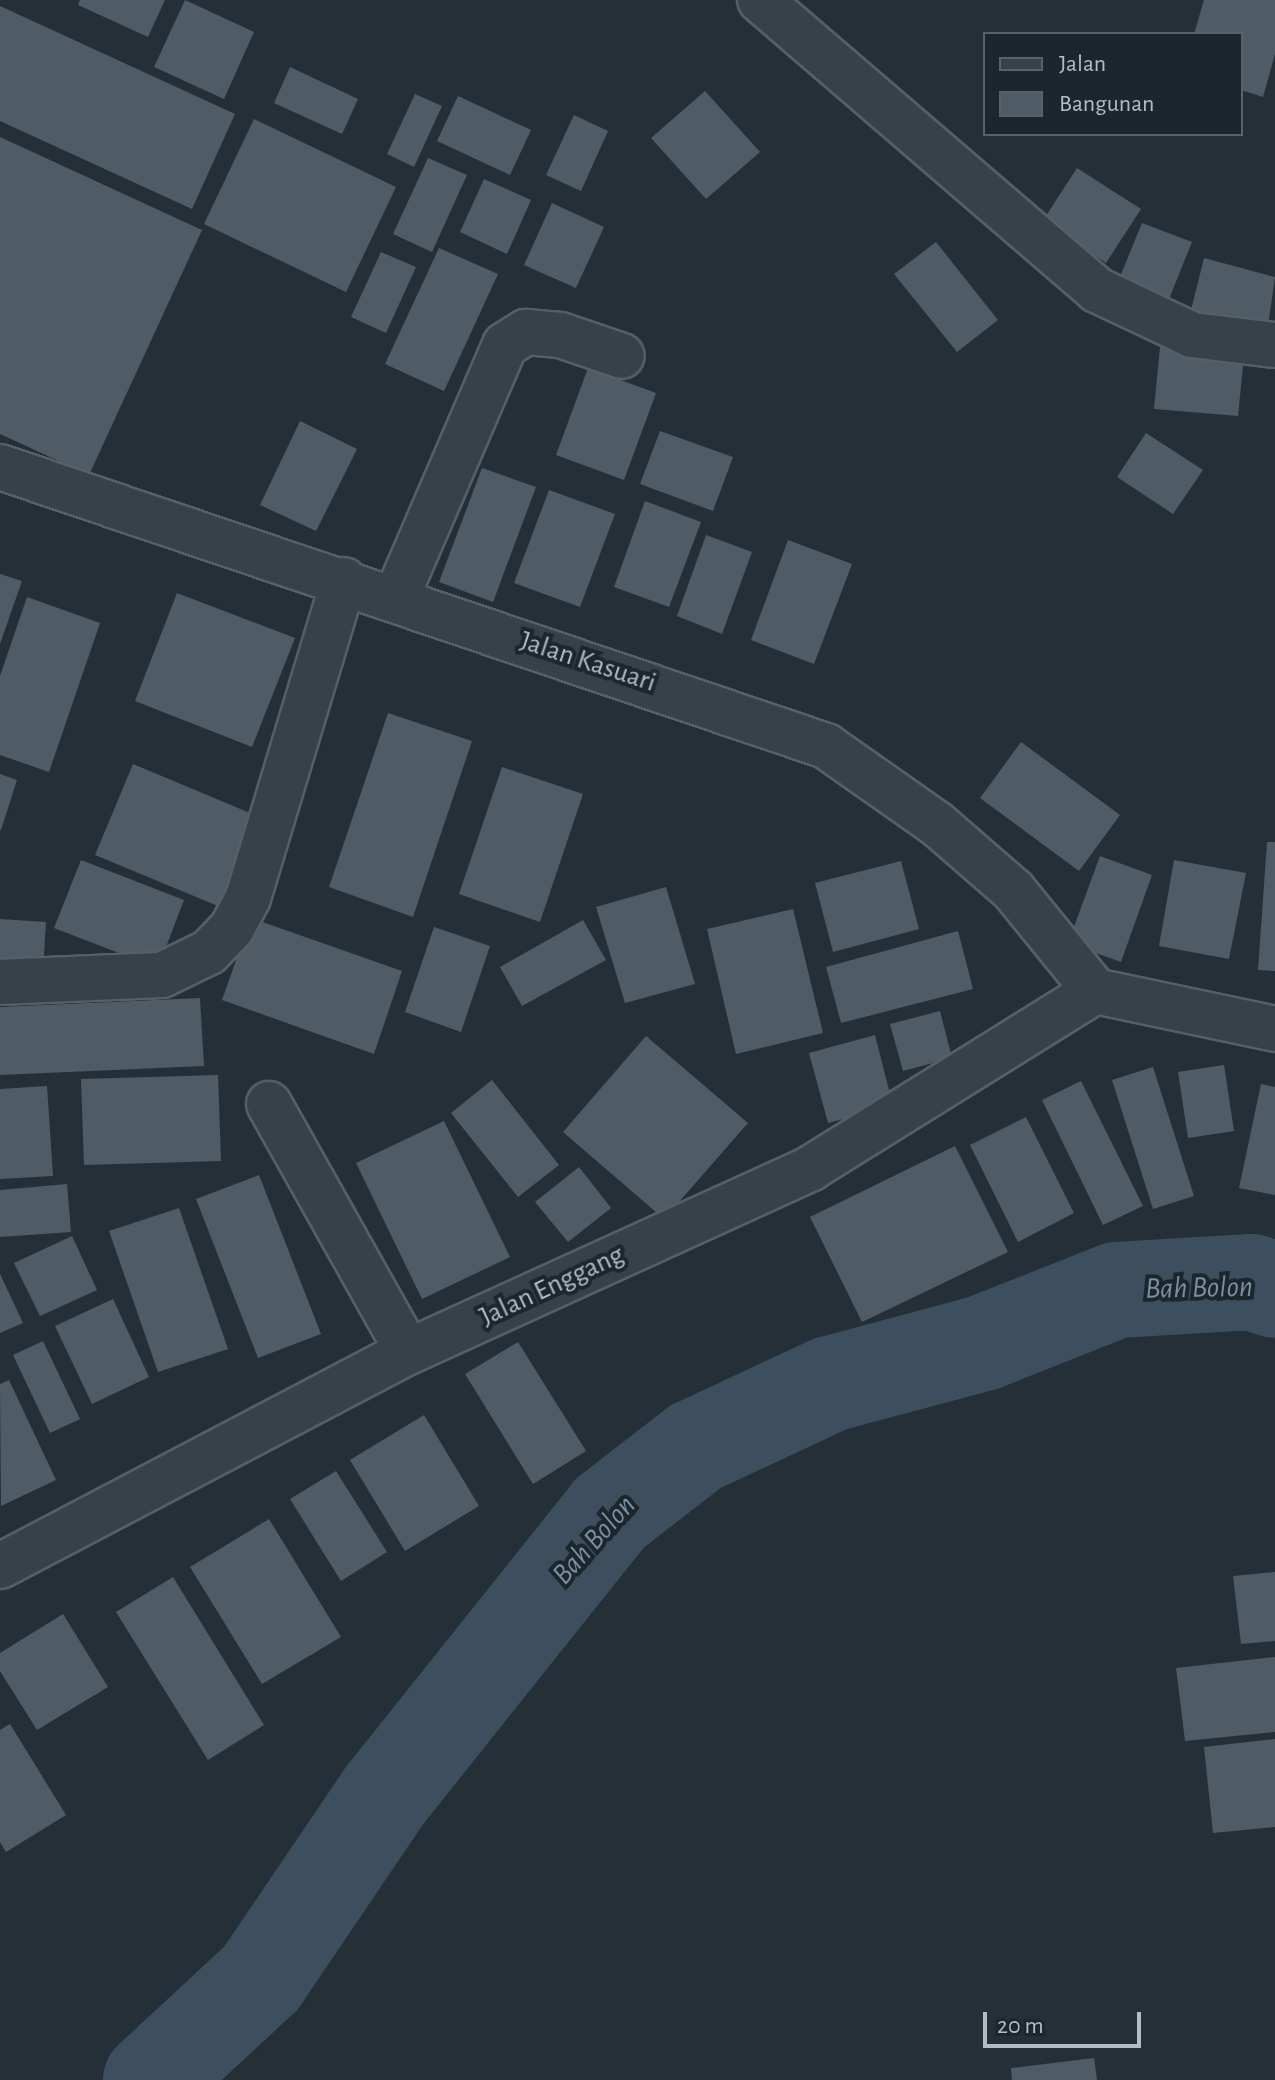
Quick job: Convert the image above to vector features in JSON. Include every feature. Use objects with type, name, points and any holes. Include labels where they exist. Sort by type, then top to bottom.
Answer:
[{"type":"street","points":[[760,0],[1097,290],[1192,335],[1275,345]]},
{"type":"street","points":[[396,598],[505,345],[526,332],[560,335],[622,356]]},
{"type":"street","name":"Jalan Kasuari","points":[[0,467],[344,580],[826,746],[937,824],[1013,890],[1095,991]]},
{"type":"street","points":[[0,982],[162,975],[209,952],[232,928],[248,898],[344,580]]},
{"type":"street","points":[[1095,991],[1275,1029]]},
{"type":"street","name":"Jalan Enggang","points":[[0,1566],[408,1352],[811,1168],[1095,991]]},
{"type":"street","points":[[269,1104],[408,1352]]},
{"type":"building","points":[[80,0],[165,0],[148,37],[78,5]]},
{"type":"building","points":[[185,0],[254,32],[224,99],[154,67]]},
{"type":"building","points":[[1204,0],[1275,0],[1275,54],[1263,97],[1243,91],[1243,32],[1195,32]]},
{"type":"building","points":[[0,6],[235,114],[192,209],[0,121]]},
{"type":"building","points":[[290,67],[358,99],[342,134],[274,103]]},
{"type":"building","points":[[705,91],[760,152],[706,199],[651,138]]},
{"type":"building","points":[[415,94],[442,106],[414,167],[387,154]]},
{"type":"building","points":[[458,96],[531,130],[510,175],[437,141]]},
{"type":"building","points":[[574,115],[608,131],[581,191],[546,175]]},
{"type":"building","points":[[254,119],[396,187],[346,292],[204,224]]},
{"type":"building","points":[[0,137],[202,230],[89,475],[0,434]]},
{"type":"building","points":[[428,158],[467,175],[432,252],[393,234]]},
{"type":"building","points":[[1077,168],[1141,209],[1106,263],[1042,222]]},
{"type":"building","points":[[484,179],[531,200],[507,254],[460,232]]},
{"type":"building","points":[[552,203],[604,227],[576,288],[524,265]]},
{"type":"building","points":[[1142,223],[1192,242],[1167,304],[1117,284]]},
{"type":"building","points":[[936,242],[998,320],[957,352],[894,274]]},
{"type":"building","points":[[439,248],[498,274],[444,391],[385,364]]},
{"type":"building","points":[[381,252],[416,267],[386,333],[351,317]]},
{"type":"building","points":[[1204,258],[1275,277],[1267,333],[1190,314]]},
{"type":"building","points":[[1160,347],[1244,356],[1238,416],[1154,409]]},
{"type":"building","points":[[588,368],[656,393],[624,480],[556,455]]},
{"type":"building","points":[[300,421],[357,449],[316,531],[260,505]]},
{"type":"building","points":[[660,431],[733,457],[713,511],[640,484]]},
{"type":"building","points":[[1146,433],[1203,470],[1173,514],[1117,477]]},
{"type":"building","points":[[482,468],[536,487],[493,602],[439,582]]},
{"type":"building","points":[[549,490],[615,514],[580,607],[514,583]]},
{"type":"building","points":[[645,501],[701,522],[669,607],[614,587]]},
{"type":"building","points":[[706,535],[752,552],[722,634],[677,616]]},
{"type":"building","points":[[788,540],[852,564],[814,664],[751,640]]},
{"type":"building","points":[[0,574],[22,581],[0,644]]},
{"type":"building","points":[[177,593],[295,638],[252,747],[135,701]]},
{"type":"building","points":[[27,597],[100,623],[49,772],[0,755],[0,676]]},
{"type":"building","points":[[388,713],[472,741],[413,917],[329,887]]},
{"type":"building","points":[[1021,742],[1120,815],[1079,871],[980,798]]},
{"type":"building","points":[[133,764],[269,821],[230,911],[95,855]]},
{"type":"building","points":[[502,767],[583,794],[540,922],[459,894]]},
{"type":"building","points":[[0,774],[17,780],[1,830],[0,830]]},
{"type":"building","points":[[1267,842],[1275,842],[1275,971],[1258,970]]},
{"type":"building","points":[[1100,856],[1152,875],[1121,962],[1068,943]]},
{"type":"building","points":[[81,860],[184,900],[158,968],[54,928]]},
{"type":"building","points":[[1174,860],[1246,873],[1229,959],[1159,946]]},
{"type":"building","points":[[901,861],[919,929],[833,952],[815,883]]},
{"type":"building","points":[[666,887],[695,984],[625,1003],[596,907]]},
{"type":"building","points":[[793,909],[823,1033],[736,1054],[707,929]]},
{"type":"building","points":[[251,918],[402,971],[374,1054],[222,1000]]},
{"type":"building","points":[[0,919],[46,922],[43,971],[0,968]]},
{"type":"building","points":[[583,920],[606,960],[522,1006],[500,967]]},
{"type":"building","points":[[434,927],[490,946],[461,1032],[405,1012]]},
{"type":"building","points":[[958,931],[973,989],[841,1023],[826,967]]},
{"type":"building","points":[[200,998],[204,1066],[0,1075],[0,1007]]},
{"type":"building","points":[[940,1011],[952,1058],[903,1071],[890,1024]]},
{"type":"building","points":[[875,1035],[893,1106],[828,1123],[809,1053]]},
{"type":"building","points":[[646,1036],[748,1123],[664,1219],[563,1132]]},
{"type":"building","points":[[1224,1065],[1234,1131],[1188,1138],[1178,1072]]},
{"type":"building","points":[[1153,1067],[1194,1196],[1153,1209],[1112,1080]]},
{"type":"building","points":[[218,1075],[221,1161],[84,1165],[81,1079]]},
{"type":"building","points":[[492,1080],[559,1165],[518,1197],[451,1113]]},
{"type":"building","points":[[1081,1081],[1143,1206],[1103,1225],[1042,1100]]},
{"type":"building","points":[[1261,1084],[1275,1087],[1275,1195],[1239,1188]]},
{"type":"building","points":[[47,1086],[53,1176],[0,1179],[0,1089]]},
{"type":"building","points":[[1026,1117],[1074,1213],[1018,1242],[970,1145]]},
{"type":"building","points":[[444,1121],[510,1257],[422,1299],[356,1163]]},
{"type":"building","points":[[955,1146],[1008,1252],[862,1322],[810,1217]]},
{"type":"building","points":[[579,1167],[611,1208],[568,1242],[535,1202]]},
{"type":"building","points":[[259,1175],[321,1334],[258,1358],[196,1199]]},
{"type":"building","points":[[67,1184],[71,1232],[0,1237],[0,1190]]},
{"type":"building","points":[[179,1208],[228,1349],[158,1372],[109,1231]]},
{"type":"building","points":[[72,1236],[97,1290],[40,1316],[14,1263]]},
{"type":"building","points":[[0,1274],[23,1323],[0,1333]]},
{"type":"building","points":[[113,1299],[149,1377],[92,1404],[55,1326]]},
{"type":"building","points":[[43,1341],[80,1419],[50,1433],[13,1355]]},
{"type":"building","points":[[518,1342],[586,1451],[533,1484],[465,1374]]},
{"type":"building","points":[[9,1380],[56,1480],[1,1506],[0,1384]]},
{"type":"building","points":[[424,1415],[479,1506],[405,1551],[350,1460]]},
{"type":"building","points":[[336,1471],[387,1552],[341,1581],[290,1499]]},
{"type":"building","points":[[269,1519],[341,1637],[262,1684],[190,1567]]},
{"type":"building","points":[[1275,1572],[1275,1641],[1241,1644],[1233,1576]]},
{"type":"building","points":[[173,1577],[264,1725],[208,1760],[116,1612]]},
{"type":"building","points":[[63,1614],[108,1687],[37,1730],[0,1671],[0,1653]]},
{"type":"building","points":[[1275,1657],[1275,1732],[1185,1741],[1176,1668]]},
{"type":"building","points":[[10,1724],[66,1815],[6,1852],[0,1842],[0,1730]]},
{"type":"building","points":[[1275,1739],[1275,1827],[1213,1833],[1204,1747]]},
{"type":"building","points":[[1094,2058],[1097,2080],[1012,2080],[1011,2068]]},
{"type":"waterway","name":"Bah Bolon","points":[[151,2080],[261,1978],[385,1795],[610,1513],[695,1447],[830,1384],[983,1343],[1117,1290],[1252,1282],[1275,1290]]}]
